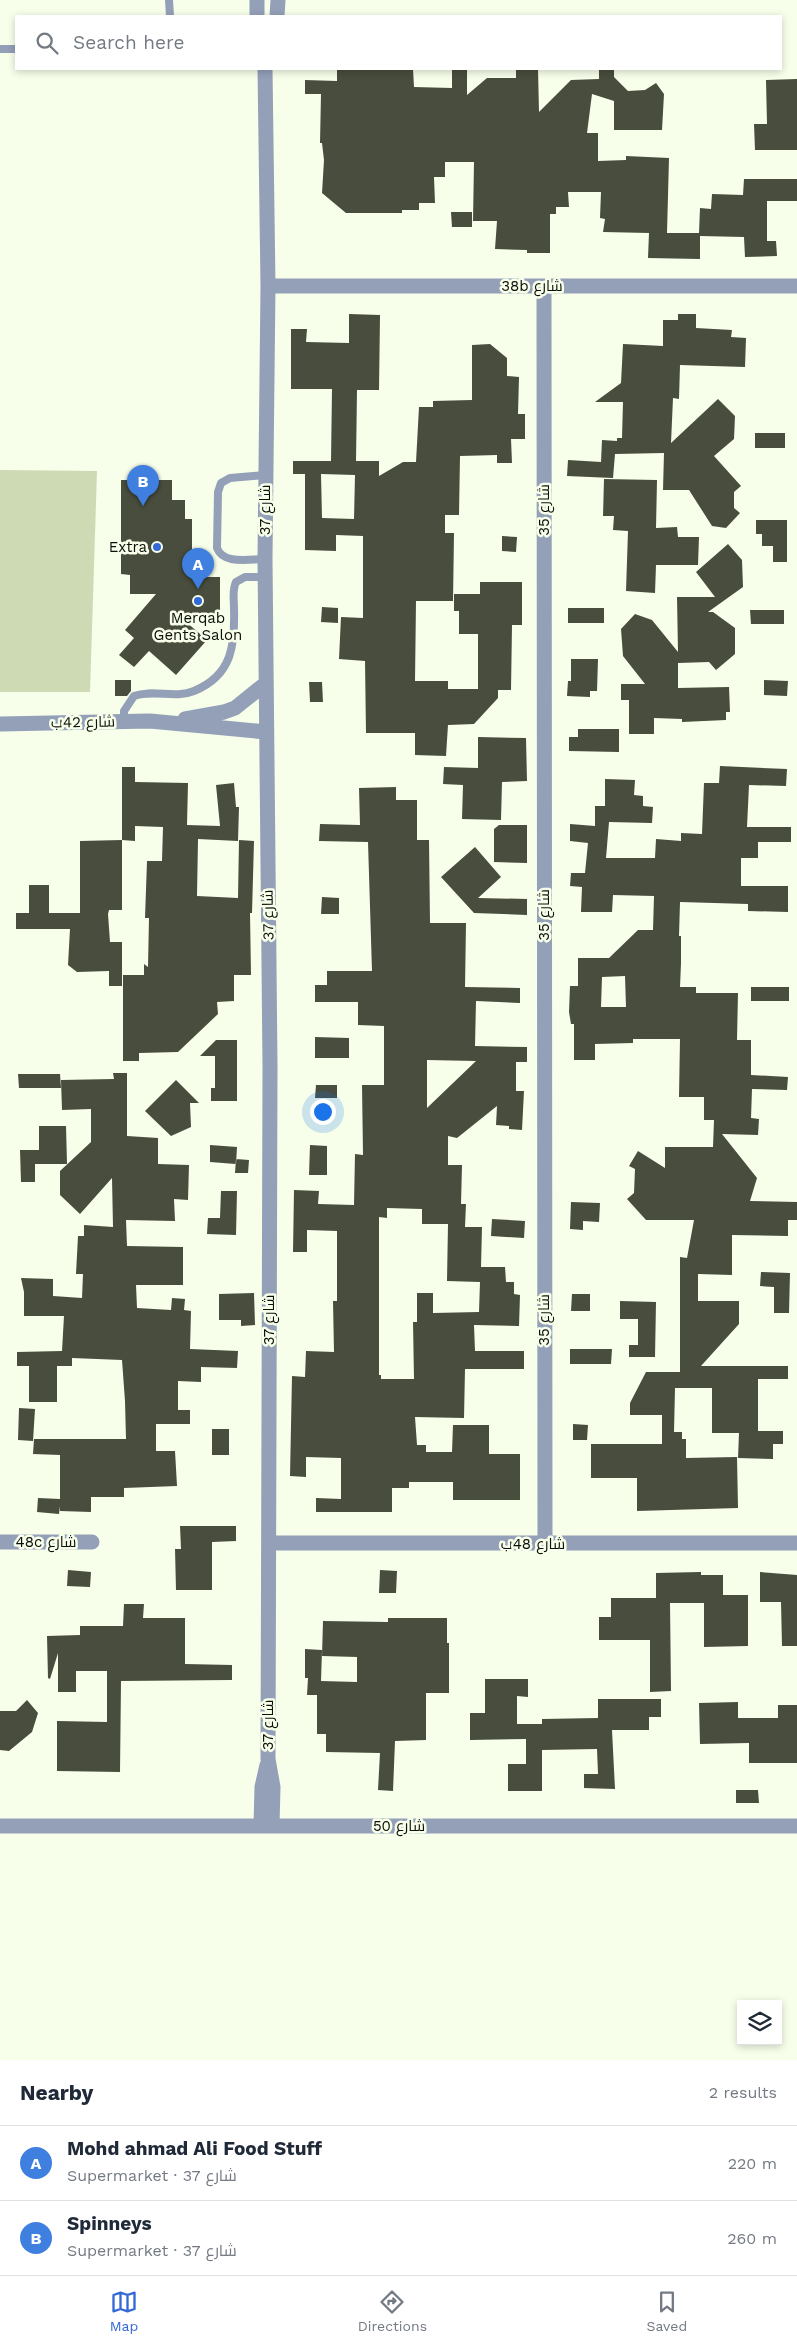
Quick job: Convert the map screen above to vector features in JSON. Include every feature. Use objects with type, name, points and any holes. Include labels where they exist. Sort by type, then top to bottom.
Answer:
[{"type":"street","points":[[257,0],[257,15]]},
{"type":"street","points":[[277,15],[278,0]]},
{"type":"street","name":"شارع 37","points":[[266,70],[268,286],[265,475],[265,684],[270,1066],[268,1759],[262,1787],[266,1825]]},
{"type":"street","name":"38b شارع","points":[[268,286],[797,286]]},
{"type":"street","name":"شارع 35","points":[[544,286],[544,1544]]},
{"type":"street","name":"شارع 42ب","points":[[166,722],[230,710],[265,684]]},
{"type":"street","name":"شارع 42ب","points":[[0,724],[124,721],[166,722],[266,732]]},
{"type":"street","name":"48c شارع","points":[[0,1542],[92,1542]]},
{"type":"street","name":"شارع 48ب","points":[[268,1543],[797,1543]]},
{"type":"street","name":"شارع 50","points":[[0,1826],[797,1826]]},
{"type":"lane","points":[[169,0],[170,15]]},
{"type":"lane","points":[[0,49],[15,49]]},
{"type":"lane","points":[[265,475],[230,478],[221,483],[218,492],[217,548],[221,555],[229,558],[265,559]]},
{"type":"lane","points":[[124,721],[124,710],[134,696],[144,694],[184,694],[202,687],[218,675],[225,667],[233,648],[234,591],[236,582],[245,577],[265,577]]},
{"type":"green space","points":[[0,470],[97,471],[90,692],[0,692]]},
{"type":"building","points":[[337,70],[413,70],[414,87],[452,88],[452,70],[467,70],[467,95],[487,78],[516,78],[516,70],[538,70],[539,112],[571,80],[599,79],[599,70],[614,70],[614,77],[628,91],[645,90],[656,83],[664,94],[662,130],[614,130],[614,101],[592,94],[587,133],[598,133],[598,161],[626,160],[626,156],[669,158],[667,233],[699,233],[700,208],[711,209],[712,194],[743,195],[744,179],[797,179],[797,201],[767,201],[767,241],[776,241],[777,256],[745,257],[744,237],[700,236],[700,259],[648,258],[649,233],[603,232],[605,219],[600,218],[601,192],[568,192],[569,207],[556,207],[556,214],[550,214],[550,253],[527,253],[527,250],[495,249],[497,221],[473,221],[474,162],[445,162],[445,177],[434,177],[435,203],[419,203],[419,210],[402,210],[402,213],[346,213],[322,193],[324,160],[322,143],[320,143],[321,94],[305,94],[305,80],[337,81]]},
{"type":"building","points":[[797,79],[797,150],[755,150],[754,124],[767,124],[766,80]]},
{"type":"building","points":[[451,212],[472,212],[472,227],[452,227]]},
{"type":"building","points":[[349,314],[380,315],[379,390],[357,390],[356,461],[379,461],[379,476],[403,462],[416,462],[419,407],[433,407],[433,401],[472,400],[472,345],[490,344],[507,358],[507,376],[519,377],[518,414],[525,414],[525,439],[511,439],[512,463],[497,463],[497,455],[460,456],[459,515],[445,515],[445,533],[454,533],[453,601],[416,601],[415,681],[448,681],[448,689],[478,689],[478,634],[459,634],[459,611],[454,611],[454,594],[480,594],[480,582],[522,582],[522,625],[512,625],[511,690],[498,690],[498,698],[474,724],[448,725],[446,756],[415,755],[415,733],[366,733],[365,661],[339,659],[341,617],[363,618],[363,536],[336,535],[336,551],[305,550],[305,474],[293,474],[293,461],[331,461],[332,389],[291,389],[291,329],[307,329],[306,342],[349,343]],"holes":[[[321,474],[355,475],[354,519],[322,518]]]},
{"type":"building","points":[[678,314],[696,314],[696,328],[732,330],[731,337],[746,338],[745,367],[680,365],[679,399],[673,398],[671,443],[718,399],[735,416],[734,439],[714,456],[741,486],[734,492],[734,508],[740,513],[726,528],[712,526],[689,490],[663,490],[664,453],[615,454],[613,478],[567,476],[568,460],[601,462],[602,440],[617,441],[617,438],[622,438],[623,402],[595,402],[621,383],[623,344],[663,346],[663,320],[678,320]]},
{"type":"building","points":[[755,433],[785,433],[785,448],[755,448]]},
{"type":"building","points":[[604,479],[657,480],[656,528],[677,527],[678,537],[699,537],[698,565],[656,565],[655,593],[626,591],[628,531],[613,530],[614,516],[603,516]]},
{"type":"building","points":[[121,480],[172,480],[172,500],[185,500],[185,519],[192,519],[192,577],[220,577],[220,614],[178,615],[207,640],[176,675],[149,651],[134,667],[119,655],[134,638],[125,630],[156,594],[130,594],[130,575],[121,574]]},
{"type":"building","points":[[756,520],[787,520],[787,562],[773,562],[773,546],[762,546],[762,534],[756,534]]},
{"type":"building","points":[[502,536],[517,537],[516,552],[502,551]]},
{"type":"building","points":[[728,544],[742,560],[743,587],[708,612],[713,612],[735,628],[735,654],[716,670],[709,662],[678,663],[678,688],[729,687],[730,712],[726,712],[726,720],[682,722],[682,719],[654,718],[654,734],[629,734],[629,700],[621,700],[621,684],[645,684],[623,656],[621,629],[635,614],[652,620],[678,652],[677,597],[715,597],[696,572]]},
{"type":"building","points":[[322,607],[338,608],[338,623],[321,622]]},
{"type":"building","points":[[568,608],[604,608],[604,623],[568,623]]},
{"type":"building","points":[[750,610],[784,610],[784,624],[751,624]]},
{"type":"building","points":[[571,659],[598,659],[597,691],[590,691],[590,697],[567,696],[568,681],[571,681]]},
{"type":"building","points":[[115,680],[131,680],[131,691],[127,696],[115,696]]},
{"type":"building","points":[[764,680],[788,681],[787,696],[764,695]]},
{"type":"building","points":[[309,682],[322,682],[323,702],[310,702]]},
{"type":"building","points":[[578,729],[619,729],[619,752],[569,751],[569,737],[578,737]]},
{"type":"building","points":[[478,737],[526,738],[527,781],[502,782],[501,820],[462,819],[463,785],[443,784],[444,767],[478,768]]},
{"type":"building","points":[[720,766],[787,769],[786,786],[749,785],[747,827],[791,827],[791,842],[758,842],[758,858],[741,858],[741,886],[788,886],[788,912],[748,911],[748,904],[680,902],[680,987],[696,987],[696,993],[738,993],[737,1040],[751,1040],[751,1075],[788,1077],[787,1090],[752,1089],[751,1118],[759,1119],[758,1135],[722,1134],[757,1178],[750,1201],[797,1202],[797,1220],[788,1220],[788,1236],[732,1235],[732,1275],[698,1274],[698,1301],[739,1301],[739,1324],[701,1366],[788,1366],[788,1379],[758,1379],[758,1431],[783,1431],[783,1444],[773,1444],[773,1459],[738,1458],[739,1433],[712,1433],[712,1388],[675,1388],[674,1432],[682,1432],[682,1439],[686,1439],[686,1458],[737,1457],[738,1508],[637,1511],[637,1478],[591,1478],[591,1444],[662,1444],[662,1415],[630,1415],[630,1403],[646,1372],[680,1372],[680,1257],[687,1258],[694,1220],[646,1220],[627,1199],[634,1193],[635,1169],[629,1166],[638,1151],[665,1168],[665,1147],[713,1147],[714,1120],[704,1120],[704,1097],[679,1097],[680,1039],[633,1039],[633,1043],[595,1044],[595,1060],[574,1060],[574,1024],[571,1024],[569,1012],[570,986],[578,986],[578,958],[609,958],[638,930],[653,930],[654,896],[613,895],[612,912],[581,912],[582,887],[570,886],[571,873],[585,873],[588,843],[570,841],[570,824],[595,826],[595,806],[605,806],[605,779],[635,780],[634,795],[643,796],[643,806],[653,807],[652,823],[609,822],[606,858],[655,858],[656,839],[681,841],[681,833],[702,834],[704,783],[719,783]],"holes":[[[625,976],[626,1007],[601,1007],[602,977]]]},
{"type":"building","points":[[122,767],[135,767],[135,782],[188,783],[187,825],[220,826],[216,785],[234,783],[236,807],[239,807],[238,841],[198,839],[197,896],[238,898],[239,840],[254,841],[252,913],[250,913],[251,975],[234,975],[234,1001],[217,1002],[218,1014],[178,1052],[139,1053],[139,1061],[123,1061],[123,975],[144,975],[144,964],[148,967],[149,918],[145,918],[147,861],[162,861],[163,827],[135,826],[135,841],[122,840]]},
{"type":"building","points":[[396,787],[396,800],[417,800],[417,840],[429,840],[430,923],[466,923],[465,987],[520,988],[520,1003],[476,1001],[475,1046],[527,1047],[527,1062],[516,1062],[516,1091],[524,1091],[522,1130],[496,1125],[497,1106],[457,1138],[448,1136],[448,1165],[462,1165],[461,1204],[466,1204],[465,1227],[482,1227],[481,1267],[505,1267],[506,1282],[514,1282],[514,1294],[520,1295],[519,1326],[474,1325],[475,1351],[524,1351],[524,1369],[465,1369],[464,1418],[415,1417],[417,1445],[426,1445],[426,1452],[452,1452],[453,1425],[489,1425],[489,1454],[520,1454],[520,1500],[453,1500],[453,1482],[409,1482],[409,1488],[392,1488],[392,1512],[316,1512],[316,1498],[341,1499],[341,1458],[306,1457],[306,1477],[290,1476],[292,1376],[305,1377],[306,1351],[334,1352],[333,1301],[337,1301],[337,1231],[307,1230],[307,1252],[293,1252],[294,1190],[319,1191],[318,1204],[354,1205],[355,1154],[363,1155],[362,1085],[384,1085],[384,1026],[358,1025],[358,1002],[315,1002],[315,985],[327,985],[327,971],[372,971],[368,842],[319,841],[320,824],[360,825],[359,788]],"holes":[[[427,1060],[476,1061],[427,1108]],[[387,1208],[422,1209],[422,1224],[448,1224],[447,1281],[480,1282],[479,1312],[433,1313],[433,1293],[417,1293],[417,1322],[413,1322],[414,1379],[381,1379],[381,1375],[379,1375],[379,1217],[387,1218]]]},
{"type":"building","points":[[499,825],[527,825],[527,863],[494,862],[494,829]]},
{"type":"building","points":[[122,840],[122,910],[109,910],[108,914],[110,942],[122,942],[122,986],[109,986],[109,971],[77,972],[68,965],[70,929],[16,929],[16,913],[29,913],[29,885],[49,885],[49,913],[80,913],[80,841]]},
{"type":"building","points":[[475,847],[501,877],[478,898],[527,899],[527,915],[474,913],[441,877]]},
{"type":"building","points":[[322,897],[339,898],[339,914],[321,914]]},
{"type":"building","points":[[751,987],[789,987],[789,1001],[751,1001]]},
{"type":"building","points":[[315,1037],[349,1038],[349,1058],[315,1058]]},
{"type":"building","points":[[216,1040],[237,1040],[237,1101],[211,1101],[211,1088],[215,1088],[215,1056],[200,1056]]},
{"type":"building","points":[[113,1073],[127,1073],[127,1136],[158,1138],[158,1164],[189,1165],[188,1200],[174,1199],[175,1221],[126,1220],[127,1246],[183,1247],[183,1285],[136,1285],[137,1308],[171,1310],[172,1298],[185,1299],[184,1310],[191,1311],[190,1349],[238,1351],[237,1368],[201,1367],[201,1382],[178,1381],[178,1410],[190,1410],[190,1424],[156,1424],[156,1451],[175,1451],[177,1486],[124,1488],[124,1497],[91,1497],[91,1512],[60,1511],[60,1506],[59,1514],[37,1512],[38,1498],[60,1499],[60,1455],[33,1454],[34,1439],[126,1439],[122,1360],[72,1358],[72,1366],[57,1366],[57,1402],[29,1402],[29,1366],[17,1366],[17,1352],[62,1351],[64,1316],[24,1316],[24,1292],[21,1278],[53,1279],[53,1296],[82,1298],[83,1274],[76,1274],[78,1236],[84,1236],[84,1225],[113,1227],[112,1178],[80,1214],[60,1195],[60,1171],[91,1142],[91,1109],[62,1110],[61,1080],[114,1079]]},
{"type":"building","points":[[18,1074],[60,1074],[61,1088],[19,1088]]},
{"type":"building","points":[[176,1080],[199,1103],[190,1103],[191,1127],[171,1136],[145,1111]]},
{"type":"building","points":[[316,1085],[337,1085],[337,1098],[315,1098]]},
{"type":"building","points":[[39,1126],[66,1126],[67,1164],[35,1164],[35,1182],[21,1182],[20,1150],[39,1150]]},
{"type":"building","points":[[210,1145],[237,1147],[236,1164],[210,1162]]},
{"type":"building","points":[[310,1145],[327,1146],[327,1175],[309,1175]]},
{"type":"building","points":[[236,1159],[249,1160],[248,1173],[235,1173]]},
{"type":"building","points":[[221,1191],[237,1191],[236,1235],[207,1234],[208,1218],[220,1218]]},
{"type":"building","points":[[571,1202],[600,1203],[599,1222],[583,1221],[583,1230],[570,1229]]},
{"type":"building","points":[[492,1219],[525,1221],[524,1238],[491,1236]]},
{"type":"building","points":[[761,1272],[790,1273],[789,1313],[774,1313],[774,1287],[760,1286]]},
{"type":"building","points":[[254,1293],[255,1325],[241,1326],[241,1320],[219,1320],[219,1294]]},
{"type":"building","points":[[572,1294],[590,1294],[590,1311],[571,1311]]},
{"type":"building","points":[[620,1301],[656,1302],[655,1357],[629,1357],[629,1345],[638,1345],[638,1319],[620,1319]]},
{"type":"building","points":[[570,1349],[612,1349],[611,1364],[570,1364]]},
{"type":"building","points":[[19,1408],[35,1409],[33,1441],[18,1440]]},
{"type":"building","points":[[573,1424],[588,1425],[587,1440],[573,1440]]},
{"type":"building","points":[[212,1429],[229,1429],[229,1455],[212,1455]]},
{"type":"building","points":[[180,1526],[236,1526],[236,1541],[212,1542],[212,1590],[176,1590],[175,1549],[181,1549]]},
{"type":"building","points":[[68,1570],[91,1572],[90,1587],[67,1586]]},
{"type":"building","points":[[380,1570],[397,1571],[396,1593],[379,1593]]},
{"type":"building","points":[[701,1572],[701,1575],[723,1575],[723,1595],[748,1595],[748,1646],[704,1647],[704,1603],[670,1603],[671,1691],[650,1692],[650,1640],[599,1640],[599,1617],[611,1617],[611,1598],[656,1598],[656,1573]]},
{"type":"building","points":[[760,1572],[797,1575],[797,1646],[782,1646],[781,1602],[760,1602]]},
{"type":"building","points":[[124,1604],[144,1604],[143,1618],[185,1618],[185,1664],[232,1665],[232,1680],[121,1681],[120,1772],[57,1771],[57,1721],[107,1722],[107,1671],[76,1671],[76,1692],[58,1692],[58,1653],[50,1679],[48,1678],[47,1636],[80,1635],[80,1626],[123,1626]]},
{"type":"building","points":[[388,1618],[447,1618],[447,1643],[449,1643],[449,1693],[426,1693],[426,1740],[395,1741],[393,1791],[378,1790],[380,1753],[326,1752],[326,1734],[317,1734],[317,1695],[307,1695],[308,1678],[305,1678],[305,1649],[322,1650],[321,1681],[357,1682],[357,1657],[322,1656],[323,1621],[388,1622]]},
{"type":"building","points":[[485,1679],[528,1679],[528,1697],[517,1696],[517,1724],[542,1724],[542,1719],[598,1718],[598,1699],[661,1699],[661,1717],[649,1717],[649,1730],[612,1730],[615,1789],[584,1788],[584,1774],[598,1774],[597,1749],[542,1750],[542,1791],[508,1791],[508,1764],[526,1764],[526,1739],[470,1740],[470,1713],[485,1713]]},
{"type":"building","points":[[27,1700],[38,1713],[32,1732],[9,1751],[0,1750],[0,1711],[16,1711]]},
{"type":"building","points":[[738,1702],[738,1718],[778,1718],[778,1705],[797,1705],[797,1763],[749,1763],[749,1743],[700,1744],[699,1703]]},
{"type":"building","points":[[736,1790],[758,1790],[759,1803],[736,1803]]},
{"type":"place","name":"Spinneys","points":[[143,506]]},
{"type":"place","name":"Extra","points":[[157,547]]},
{"type":"place","name":"Mohd ahmad Ali Food Stuff","points":[[198,589]]},
{"type":"place","name":"Merqab Gents Salon","points":[[198,601]]}]
